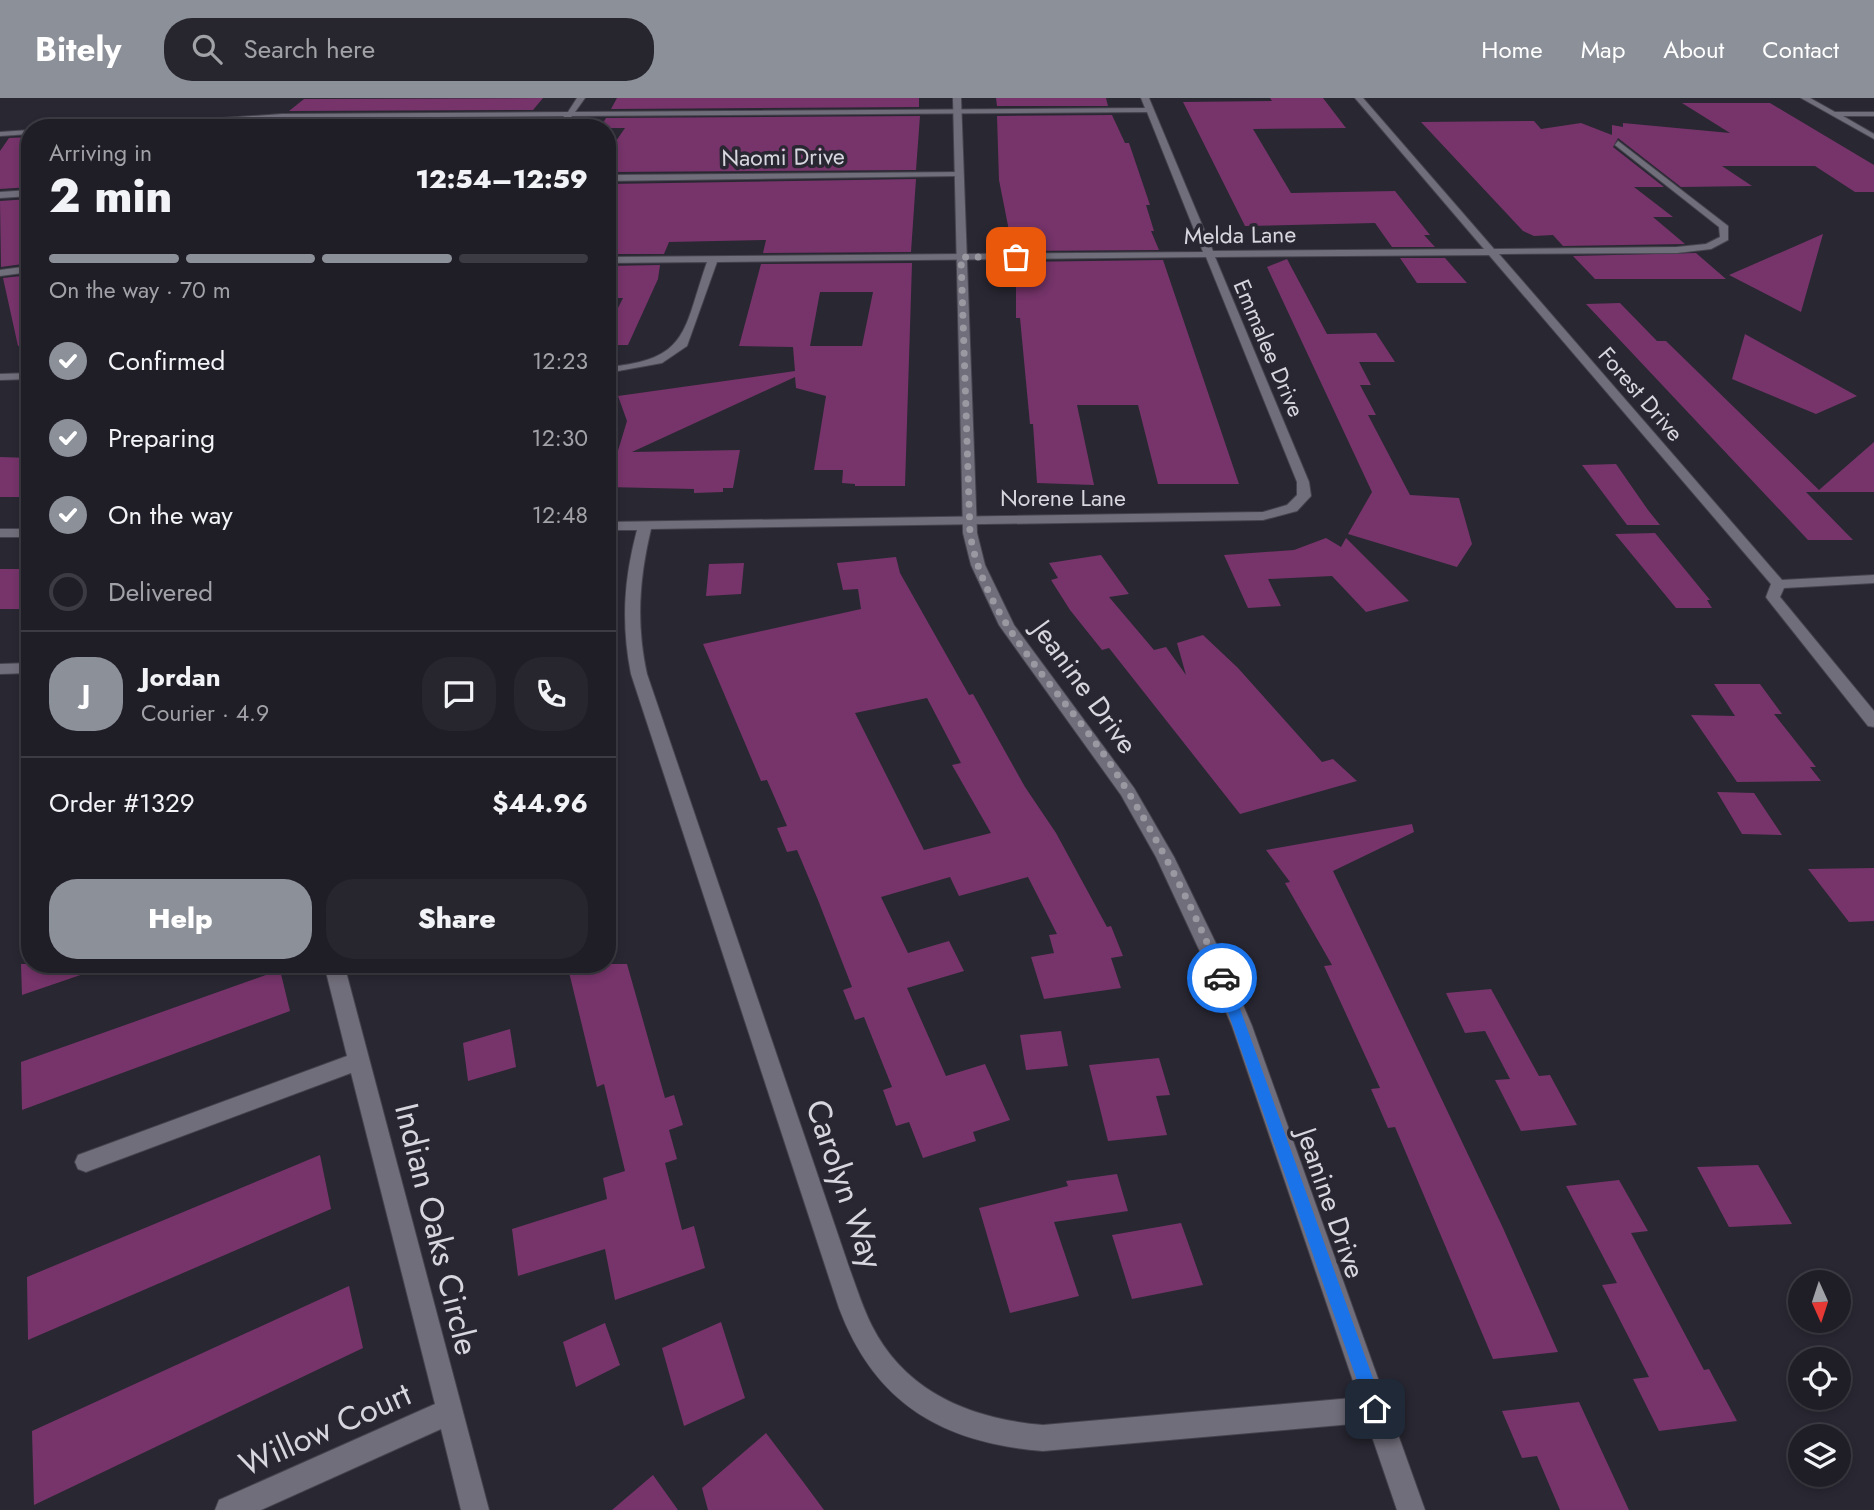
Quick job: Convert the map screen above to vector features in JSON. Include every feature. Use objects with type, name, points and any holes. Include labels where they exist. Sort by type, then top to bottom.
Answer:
[{"type":"street","points":[[565,119],[581,98]]},
{"type":"street","name":"Emmalee Drive","points":[[1144,98],[1293,457]]},
{"type":"street","name":"Forest Drive","points":[[1359,98],[1778,584],[1773,597],[1779,606],[1874,722]]},
{"type":"street","points":[[1805,98],[1874,137]]},
{"type":"street","points":[[227,119],[958,105],[1149,110]]},
{"type":"street","name":"Jeanine Drive","points":[[958,105],[970,520],[974,559],[988,593],[1009,628],[1109,762],[1163,853],[1213,956],[1246,1039],[1411,1510]]},
{"type":"street","points":[[1833,114],[1874,114]]},
{"type":"street","points":[[0,134],[21,133]]},
{"type":"street","name":"Melda Lane","points":[[616,260],[1693,249],[1708,247],[1724,238],[1723,226],[1618,143]]},
{"type":"street","name":"Naomi Drive","points":[[616,178],[959,174]]},
{"type":"street","points":[[0,195],[21,194]]},
{"type":"street","points":[[616,368],[656,361],[675,352],[683,344],[713,259]]},
{"type":"street","points":[[0,273],[21,270]]},
{"type":"street","points":[[0,377],[21,376]]},
{"type":"street","name":"Norene Lane","points":[[616,526],[1263,516],[1292,508],[1304,496],[1303,482],[1293,457]]},
{"type":"street","name":"Carolyn Way","points":[[645,525],[630,592],[630,633],[639,674],[838,1270],[866,1342],[879,1361],[908,1392],[940,1414],[977,1429],[1016,1437],[1043,1438],[1375,1409]]},
{"type":"street","points":[[0,533],[21,533]]},
{"type":"street","points":[[1778,584],[1874,579]]},
{"type":"street","points":[[0,669],[21,668]]},
{"type":"street","name":"Indian Oaks Circle","points":[[336,973],[475,1510]]},
{"type":"street","points":[[86,1162],[359,1061]]},
{"type":"street","name":"Willow Court","points":[[229,1510],[450,1411]]},
{"type":"building","points":[[543,98],[533,110],[289,111],[304,99]]},
{"type":"building","points":[[617,98],[919,98],[919,107],[611,109]]},
{"type":"building","points":[[996,98],[1106,98],[1108,106],[997,106]]},
{"type":"building","points":[[1270,98],[1323,98],[1346,128],[1253,129],[1291,193],[1395,191],[1430,235],[1424,235],[1435,247],[1392,247],[1375,223],[1245,226],[1183,102],[1272,101]]},
{"type":"building","points":[[1682,103],[1770,103],[1874,165],[1874,192],[1855,192],[1815,166],[1722,166],[1752,186],[1681,187],[1618,138],[1613,147],[1664,187],[1634,187],[1673,217],[1653,217],[1685,244],[1563,246],[1553,235],[1534,236],[1523,231],[1421,122],[1534,121],[1541,129],[1581,123],[1612,135],[1612,125],[1623,127],[1623,123],[1730,133]]},
{"type":"building","points":[[1112,115],[1125,143],[1129,143],[1150,205],[1146,205],[1154,231],[1151,231],[1159,250],[1013,251],[999,180],[997,116]]},
{"type":"building","points":[[920,116],[916,170],[616,172],[616,141],[625,128],[616,128],[616,119],[606,118]]},
{"type":"building","points":[[21,137],[21,188],[0,189],[0,151],[9,138]]},
{"type":"building","points":[[916,179],[911,252],[763,253],[766,240],[669,242],[664,254],[616,254],[616,184]]},
{"type":"building","points":[[21,200],[21,264],[1,267],[0,201]]},
{"type":"building","points":[[1823,234],[1801,312],[1729,275]]},
{"type":"building","points":[[1696,253],[1726,279],[1595,279],[1573,256]]},
{"type":"building","points":[[1400,258],[1445,258],[1467,283],[1417,283]]},
{"type":"building","points":[[1287,259],[1327,334],[1376,333],[1395,362],[1359,362],[1371,385],[1360,385],[1376,415],[1368,415],[1410,495],[1459,498],[1472,544],[1457,567],[1348,534],[1372,492],[1267,267]]},
{"type":"building","points":[[1163,260],[1239,484],[1158,484],[1138,405],[1077,405],[1094,485],[1037,483],[1020,318],[1016,318],[1016,281],[1019,281],[1015,262]]},
{"type":"building","points":[[912,263],[905,486],[855,486],[842,483],[843,470],[814,470],[826,396],[796,388],[795,377],[632,452],[740,450],[733,488],[723,488],[723,492],[694,493],[694,489],[616,487],[616,457],[627,421],[618,396],[795,371],[793,347],[739,346],[761,264]],"holes":[[[820,292],[873,292],[862,346],[810,346]]]},
{"type":"building","points":[[660,265],[658,279],[628,345],[616,345],[616,312],[623,298],[616,298],[616,266]]},
{"type":"building","points":[[21,276],[21,346],[18,346],[3,278]]},
{"type":"building","points":[[1620,303],[1657,341],[1666,341],[1819,490],[1874,442],[1874,492],[1806,492],[1853,540],[1808,540],[1586,304]]},
{"type":"building","points":[[1745,334],[1857,396],[1816,414],[1732,379]]},
{"type":"building","points":[[0,457],[21,458],[21,497],[0,497]]},
{"type":"building","points":[[1616,464],[1660,525],[1627,525],[1582,465]]},
{"type":"building","points":[[1655,533],[1710,600],[1707,600],[1712,608],[1676,608],[1615,534]]},
{"type":"building","points":[[1326,538],[1341,547],[1346,538],[1409,601],[1366,612],[1332,576],[1268,579],[1281,606],[1248,608],[1224,555],[1294,550]]},
{"type":"building","points":[[1101,555],[1129,594],[1109,597],[1154,650],[1166,647],[1186,675],[1177,643],[1203,635],[1238,668],[1322,762],[1333,759],[1357,781],[1240,814],[1109,648],[1102,650],[1070,610],[1051,580],[1058,578],[1049,563]]},
{"type":"building","points":[[896,557],[900,573],[969,695],[973,694],[1025,787],[1056,833],[1107,927],[1111,926],[1123,956],[1111,958],[1121,988],[1044,999],[1031,957],[1054,953],[1049,935],[1057,934],[1028,877],[959,896],[950,877],[881,897],[908,953],[949,941],[964,971],[907,988],[946,1076],[985,1064],[1010,1120],[973,1132],[976,1141],[923,1158],[909,1122],[896,1126],[883,1090],[892,1087],[864,1017],[855,1020],[843,990],[852,987],[818,900],[797,850],[787,852],[777,828],[787,826],[767,780],[761,781],[703,644],[861,609],[858,589],[843,590],[837,563]],"holes":[[[927,698],[961,763],[952,765],[991,833],[924,850],[855,713]]]},
{"type":"building","points":[[744,563],[741,594],[706,596],[709,564]]},
{"type":"building","points":[[0,569],[21,569],[21,609],[0,609]]},
{"type":"building","points":[[1714,684],[1760,684],[1782,714],[1774,714],[1816,767],[1810,767],[1821,781],[1737,782],[1691,715],[1735,716]]},
{"type":"building","points":[[1717,792],[1754,793],[1782,835],[1742,834]]},
{"type":"building","points":[[1412,824],[1414,832],[1333,871],[1503,1228],[1558,1352],[1493,1359],[1395,1127],[1388,1128],[1371,1089],[1380,1088],[1324,966],[1332,965],[1285,883],[1290,882],[1266,850]]},
{"type":"building","points":[[1874,868],[1874,921],[1849,922],[1808,869]]},
{"type":"building","points":[[616,964],[627,964],[665,1098],[674,1095],[683,1125],[669,1130],[677,1159],[665,1163],[682,1230],[694,1226],[705,1268],[615,1300],[605,1249],[518,1276],[512,1229],[607,1199],[603,1178],[625,1171],[604,1084],[597,1087],[569,973],[616,973]]},
{"type":"building","points":[[21,973],[86,973],[22,995]]},
{"type":"building","points":[[272,973],[281,973],[290,1011],[22,1110],[21,1062]]},
{"type":"building","points":[[1491,989],[1539,1076],[1550,1075],[1577,1125],[1521,1131],[1495,1080],[1510,1079],[1485,1031],[1465,1033],[1446,993]]},
{"type":"building","points":[[510,1029],[516,1067],[468,1081],[463,1043]]},
{"type":"building","points":[[1061,1031],[1068,1066],[1026,1070],[1020,1035]]},
{"type":"building","points":[[1159,1058],[1170,1095],[1156,1096],[1167,1135],[1108,1141],[1089,1065]]},
{"type":"building","points":[[320,1155],[331,1209],[28,1340],[27,1277]]},
{"type":"building","points":[[1758,1165],[1792,1224],[1729,1227],[1697,1167]]},
{"type":"building","points":[[1117,1174],[1128,1211],[1054,1222],[1079,1296],[1010,1313],[979,1208],[1068,1186],[1066,1181]]},
{"type":"building","points":[[1619,1180],[1648,1231],[1631,1233],[1704,1370],[1709,1369],[1737,1421],[1659,1431],[1633,1379],[1649,1377],[1602,1285],[1617,1283],[1566,1186]]},
{"type":"building","points":[[1181,1223],[1203,1285],[1132,1299],[1112,1235]]},
{"type":"building","points":[[349,1286],[363,1348],[34,1505],[32,1431]]},
{"type":"building","points":[[721,1322],[745,1398],[684,1426],[662,1348]]},
{"type":"building","points":[[605,1323],[620,1365],[576,1387],[563,1342]]},
{"type":"building","points":[[1579,1402],[1629,1510],[1560,1510],[1537,1456],[1522,1458],[1502,1411]]},
{"type":"building","points":[[766,1433],[824,1510],[708,1510],[702,1488]]},
{"type":"building","points":[[653,1475],[678,1510],[612,1510]]},
{"type":"way so far","points":[[1016,257],[961,257],[970,533],[974,559],[988,593],[1009,628],[1109,762],[1163,853],[1222,978]]},
{"type":"route","points":[[1222,978],[1242,1026],[1375,1409]]}]
